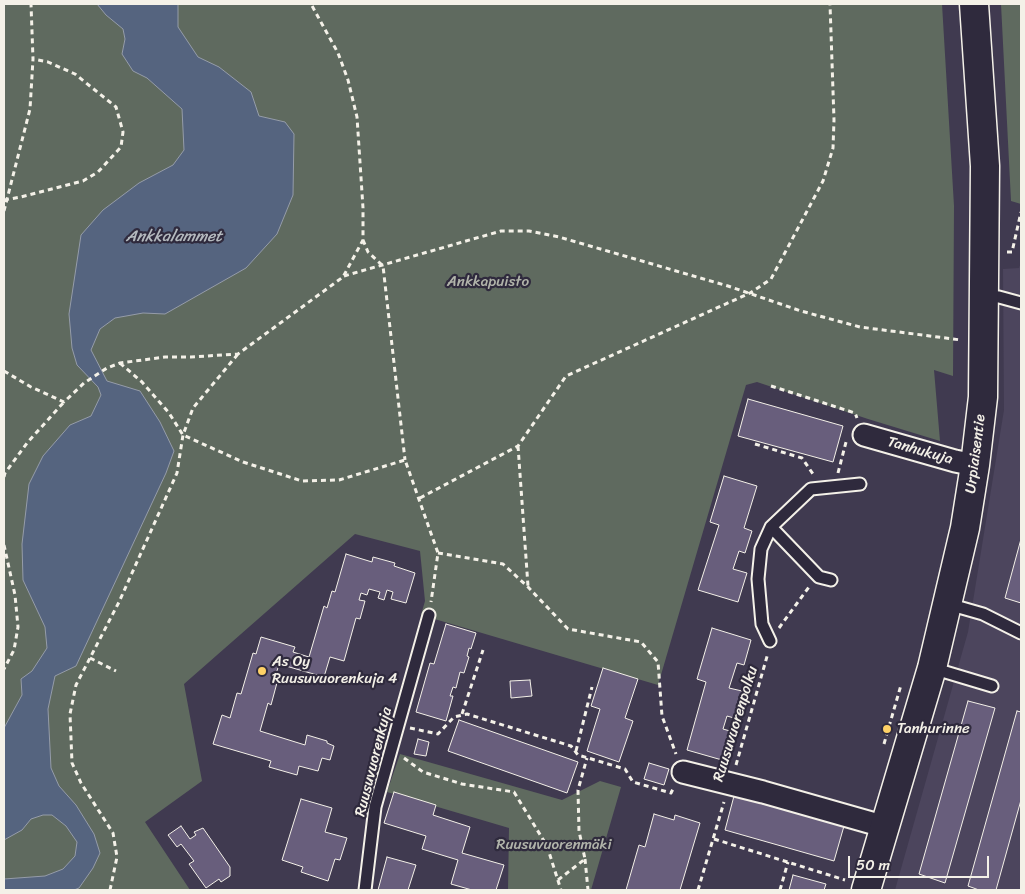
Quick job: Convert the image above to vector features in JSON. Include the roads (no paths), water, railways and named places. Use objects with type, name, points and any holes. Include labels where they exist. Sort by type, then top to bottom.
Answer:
[{"type":"main road","name":"Urpiaisentie","points":[[855,885],[886,827],[932,668],[966,528],[976,466],[983,397],[986,166],[974,4]]},
{"type":"street","name":"Tanhukuja","points":[[854,432],[976,466]]},
{"type":"street","points":[[683,772],[886,827]]},
{"type":"lane","points":[[985,296],[999,297],[1021,304]]},
{"type":"lane","points":[[770,641],[762,624],[758,579],[761,549],[771,527],[811,489],[860,484]]},
{"type":"lane","points":[[771,527],[818,577],[832,580]]},
{"type":"lane","points":[[948,604],[984,614],[1021,633]]},
{"type":"lane","name":"Ruusuvuorenkuja","points":[[365,890],[375,807],[429,614]]},
{"type":"lane","points":[[932,668],[992,686]]},
{"type":"water","name":"Ankkalammet","points":[[97,4],[178,4],[178,27],[198,57],[219,67],[251,92],[259,116],[285,122],[294,134],[293,195],[277,234],[246,268],[165,314],[143,313],[115,318],[100,329],[91,350],[107,381],[140,391],[160,422],[174,451],[166,473],[76,666],[55,676],[48,709],[51,768],[59,786],[76,805],[94,834],[100,853],[93,868],[79,888],[74,890],[4,890],[4,879],[45,876],[63,869],[75,856],[77,842],[66,826],[52,815],[43,815],[31,819],[22,830],[4,840],[4,728],[22,695],[21,679],[32,671],[47,648],[45,627],[23,580],[22,544],[29,484],[43,456],[70,425],[91,416],[101,395],[98,387],[77,365],[72,348],[69,314],[81,235],[103,210],[139,183],[173,165],[184,150],[182,109],[147,78],[133,71],[122,54],[125,39],[123,29],[106,15]]},
{"type":"place","name":"As Oy Ruusuvuorenkuja 4","points":[[262,671]]},
{"type":"place","name":"Tanhurinne","points":[[887,729]]},
{"type":"park label","name":"Ankkapuisto","points":[[488,282]]},
{"type":"park label","name":"Ruusuvuorenmäki","points":[[554,845]]}]
